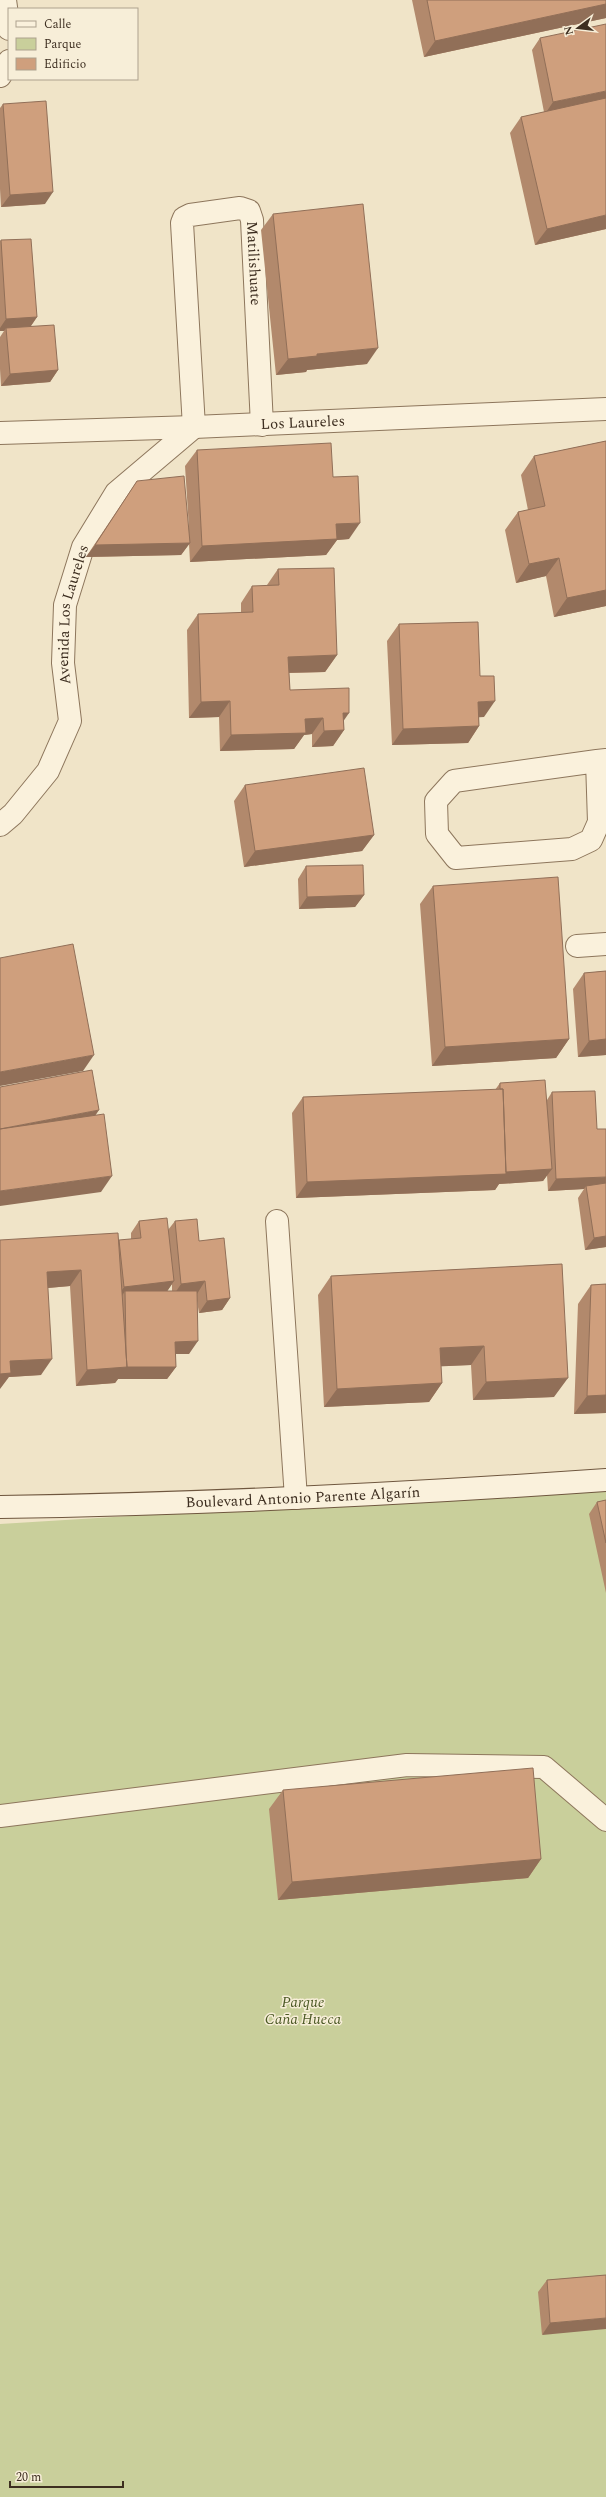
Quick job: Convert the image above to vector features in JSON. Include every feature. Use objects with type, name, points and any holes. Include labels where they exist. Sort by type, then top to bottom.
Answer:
[{"type":"street","points":[[5,0],[8,22]]},
{"type":"street","points":[[0,76],[8,63]]},
{"type":"street","name":"Matilishuate","points":[[194,427],[182,223],[184,218],[190,214],[240,208],[249,210],[252,220],[262,425]]},
{"type":"street","name":"Los Laureles","points":[[0,433],[262,425],[606,409]]},
{"type":"street","name":"Avenida Los Laureles","points":[[0,825],[13,814],[48,771],[70,721],[63,663],[65,605],[83,547],[116,493],[194,427]]},
{"type":"street","points":[[602,761],[599,822],[591,840],[572,849],[456,858],[437,834],[436,801],[454,780],[602,761]]},
{"type":"street","points":[[577,946],[606,944]]},
{"type":"street","points":[[277,1221],[296,1498]]},
{"type":"street","name":"Boulevard Antonio Parente Algarín","points":[[0,1507],[129,1505],[373,1496],[606,1480]]},
{"type":"street","points":[[0,1816],[406,1765],[544,1767],[606,1820]]},
{"type":"green space","name":"Parque Caña Hueca","points":[[606,1487],[606,2497],[0,2497],[0,1524]]},
{"type":"building","points":[[427,0],[606,0],[606,4],[435,41]]},
{"type":"building","points":[[606,24],[606,91],[553,102],[540,38]]},
{"type":"building","points":[[606,98],[606,215],[547,229],[521,117]]},
{"type":"building","points":[[46,101],[53,192],[10,195],[3,104]]},
{"type":"building","points":[[363,204],[378,348],[317,354],[317,356],[288,359],[273,214]]},
{"type":"building","points":[[31,239],[37,317],[6,319],[1,240]]},
{"type":"building","points":[[54,325],[58,370],[10,374],[6,328]]},
{"type":"building","points":[[606,441],[606,590],[567,598],[559,558],[529,564],[518,512],[545,506],[534,456]]},
{"type":"building","points":[[331,443],[333,477],[358,476],[360,523],[336,524],[337,539],[202,546],[197,450]]},
{"type":"building","points":[[184,476],[190,543],[95,545],[137,481]]},
{"type":"building","points":[[334,568],[337,655],[288,657],[290,690],[349,688],[349,713],[343,713],[344,730],[324,731],[323,718],[305,719],[306,733],[231,735],[230,701],[201,702],[198,614],[253,612],[252,586],[279,585],[278,569]]},
{"type":"building","points":[[478,622],[480,676],[494,676],[495,701],[478,702],[479,726],[403,729],[399,624]]},
{"type":"building","points":[[364,768],[374,835],[255,851],[245,785]]},
{"type":"building","points":[[363,865],[364,895],[307,897],[306,866]]},
{"type":"building","points":[[558,877],[569,1039],[445,1047],[433,886]]},
{"type":"building","points":[[73,944],[94,1055],[0,1072],[0,958]]},
{"type":"building","points":[[606,971],[606,1039],[589,1041],[584,973]]},
{"type":"building","points":[[92,1070],[99,1110],[0,1129],[0,1087]]},
{"type":"building","points":[[545,1080],[552,1169],[506,1172],[503,1089],[500,1089],[500,1083]]},
{"type":"building","points":[[503,1089],[506,1174],[307,1182],[303,1097]]},
{"type":"building","points":[[595,1091],[597,1129],[606,1129],[606,1177],[556,1179],[552,1092]]},
{"type":"building","points":[[104,1114],[112,1176],[0,1191],[0,1129]]},
{"type":"building","points":[[606,1183],[606,1236],[594,1238],[586,1186]]},
{"type":"building","points":[[167,1218],[174,1281],[124,1287],[119,1240],[141,1238],[139,1221]]},
{"type":"building","points":[[197,1219],[199,1241],[224,1238],[230,1298],[207,1301],[205,1281],[181,1284],[175,1221]]},
{"type":"building","points":[[118,1233],[127,1367],[87,1370],[81,1270],[47,1272],[52,1359],[10,1361],[11,1373],[0,1374],[0,1240]]},
{"type":"building","points":[[562,1264],[568,1378],[486,1382],[484,1346],[440,1348],[442,1383],[337,1389],[331,1276]]},
{"type":"building","points":[[606,1284],[606,1395],[587,1396],[591,1285]]},
{"type":"building","points":[[125,1291],[197,1291],[198,1341],[175,1342],[176,1367],[127,1367]]},
{"type":"building","points":[[606,1500],[606,1543],[597,1502]]},
{"type":"building","points":[[533,1768],[541,1859],[292,1882],[283,1790]]},
{"type":"building","points":[[606,2275],[606,2318],[550,2323],[547,2280]]}]
